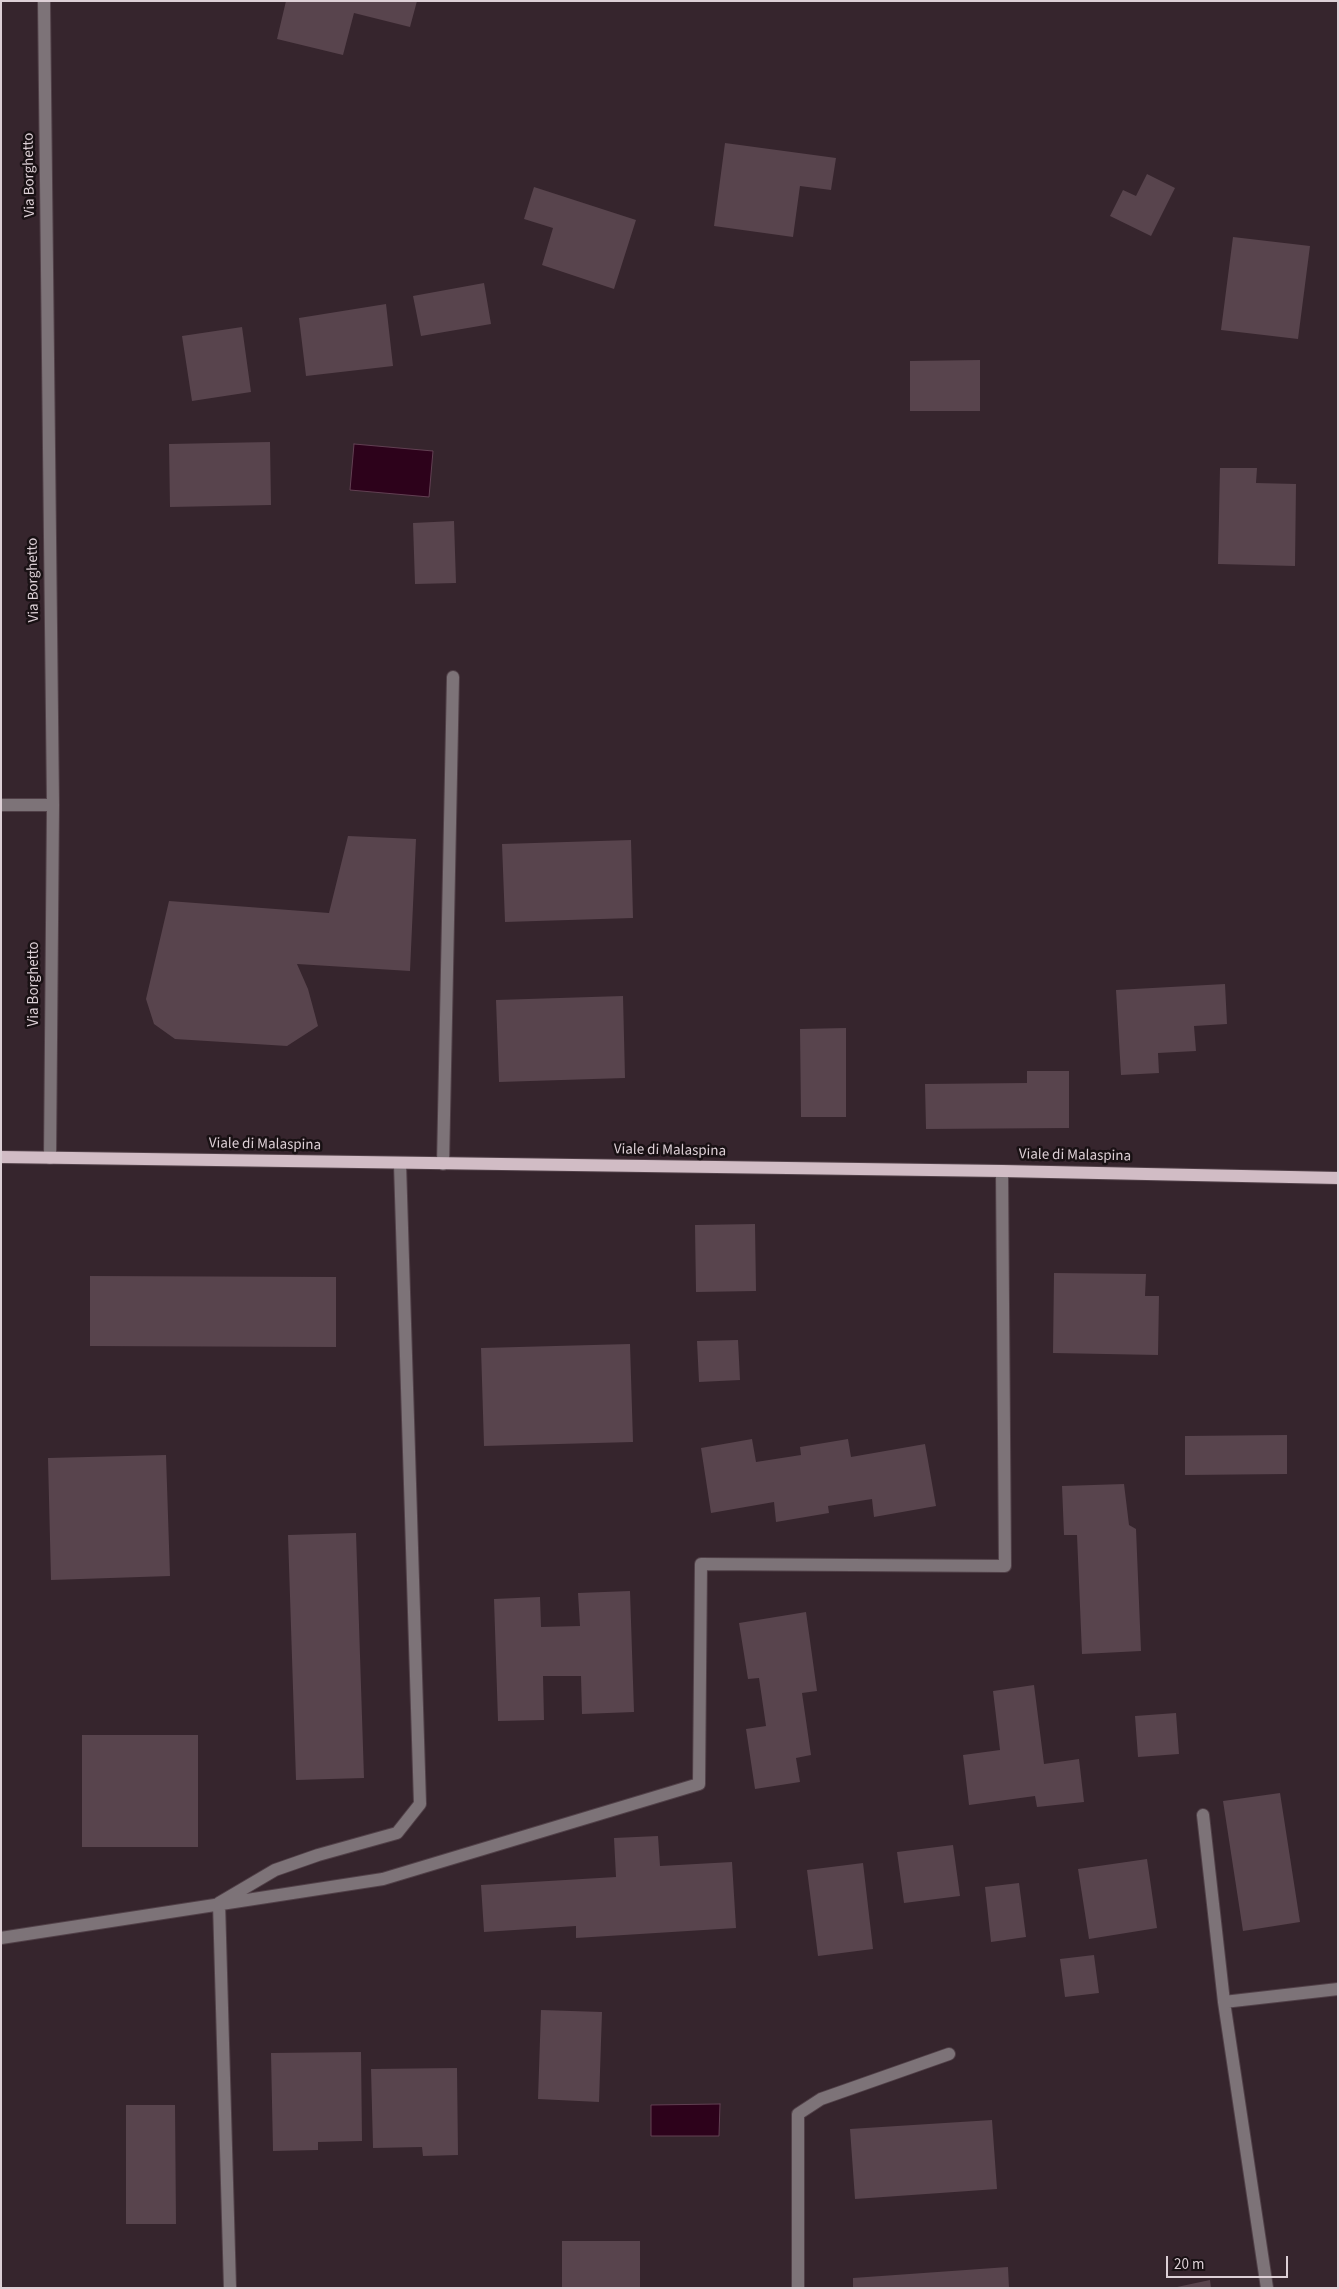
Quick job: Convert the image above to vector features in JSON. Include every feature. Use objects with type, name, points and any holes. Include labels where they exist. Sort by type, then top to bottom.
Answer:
[{"type":"main road","name":"Viale di Malaspina","points":[[1,1157],[1002,1171],[1338,1178]]},
{"type":"street","name":"Via Borghetto","points":[[44,1],[53,805],[50,1158]]},
{"type":"street","points":[[443,1164],[453,677]]},
{"type":"street","points":[[1,805],[53,805]]},
{"type":"street","points":[[219,1903],[276,1870],[318,1855],[398,1833],[420,1804],[400,1164]]},
{"type":"street","points":[[1,1938],[383,1879],[699,1784],[701,1564],[1005,1566],[1002,1171]]},
{"type":"street","points":[[1203,1815],[1224,2002],[1267,2288]]},
{"type":"street","points":[[219,1903],[230,2288]]},
{"type":"street","points":[[1224,2002],[1338,1989]]},
{"type":"street","points":[[798,2288],[798,2114],[821,2098],[949,2054]]},
{"type":"shaded area","points":[[354,444],[433,451],[429,497],[350,490]]},
{"type":"shaded area","points":[[720,2104],[719,2136],[651,2136],[651,2105]]},
{"type":"building","points":[[286,1],[417,1],[410,27],[354,13],[343,55],[277,39]]},
{"type":"building","points":[[725,143],[836,158],[831,190],[800,186],[793,237],[714,226]]},
{"type":"building","points":[[1147,174],[1175,188],[1151,236],[1110,216],[1123,190],[1136,196]]},
{"type":"building","points":[[534,187],[636,220],[614,289],[542,265],[553,228],[524,219]]},
{"type":"building","points":[[1233,237],[1310,246],[1298,339],[1221,330]]},
{"type":"building","points":[[484,283],[491,324],[421,336],[413,296]]},
{"type":"building","points":[[386,304],[393,366],[306,376],[299,318]]},
{"type":"building","points":[[242,327],[251,392],[192,401],[182,336]]},
{"type":"building","points":[[980,360],[980,411],[910,411],[910,361]]},
{"type":"building","points":[[270,442],[271,505],[170,507],[169,444]]},
{"type":"building","points":[[1220,468],[1257,468],[1256,483],[1296,484],[1295,566],[1218,564]]},
{"type":"building","points":[[454,521],[456,583],[415,584],[413,523]]},
{"type":"building","points":[[348,836],[416,839],[410,971],[297,964],[308,989],[318,1026],[287,1046],[175,1039],[154,1024],[146,999],[169,901],[329,913]]},
{"type":"building","points":[[631,840],[633,918],[505,922],[502,844]]},
{"type":"building","points":[[1225,984],[1227,1024],[1194,1026],[1196,1051],[1158,1053],[1159,1073],[1121,1075],[1116,990]]},
{"type":"building","points":[[623,996],[625,1078],[499,1082],[496,1000]]},
{"type":"building","points":[[846,1028],[846,1117],[801,1117],[800,1029]]},
{"type":"building","points":[[1027,1071],[1069,1071],[1069,1128],[926,1129],[925,1084],[1027,1083]]},
{"type":"building","points":[[755,1224],[756,1291],[696,1292],[695,1225]]},
{"type":"building","points":[[1054,1273],[1146,1274],[1145,1296],[1159,1296],[1158,1355],[1053,1353]]},
{"type":"building","points":[[90,1276],[336,1277],[336,1347],[90,1346]]},
{"type":"building","points":[[738,1340],[740,1380],[699,1382],[697,1341]]},
{"type":"building","points":[[630,1344],[633,1442],[484,1446],[481,1348]]},
{"type":"building","points":[[1287,1435],[1287,1474],[1185,1475],[1185,1436]]},
{"type":"building","points":[[752,1439],[756,1462],[801,1455],[800,1447],[848,1439],[851,1457],[925,1444],[936,1506],[874,1517],[872,1499],[828,1506],[829,1513],[776,1522],[774,1502],[711,1513],[701,1448]]},
{"type":"building","points":[[166,1455],[170,1576],[51,1580],[48,1458]]},
{"type":"building","points":[[1124,1484],[1129,1525],[1136,1529],[1141,1651],[1082,1654],[1077,1535],[1064,1535],[1062,1486]]},
{"type":"building","points":[[356,1533],[364,1778],[296,1780],[288,1535]]},
{"type":"building","points":[[630,1591],[634,1712],[582,1714],[581,1676],[543,1676],[544,1720],[498,1721],[494,1599],[540,1597],[541,1627],[580,1626],[578,1593]]},
{"type":"building","points":[[806,1612],[817,1691],[802,1693],[811,1755],[796,1758],[800,1782],[755,1789],[746,1729],[766,1726],[759,1678],[748,1679],[739,1623]]},
{"type":"building","points":[[1034,1685],[1044,1764],[1079,1759],[1084,1802],[1037,1807],[1035,1796],[969,1805],[963,1755],[1000,1750],[993,1691]]},
{"type":"building","points":[[1176,1713],[1179,1754],[1138,1757],[1135,1716]]},
{"type":"building","points":[[82,1735],[198,1735],[198,1847],[82,1847]]},
{"type":"building","points":[[1280,1793],[1300,1922],[1243,1931],[1223,1801]]},
{"type":"building","points":[[658,1836],[660,1866],[732,1862],[736,1928],[576,1938],[576,1926],[484,1932],[481,1885],[616,1877],[614,1838]]},
{"type":"building","points":[[953,1845],[960,1896],[904,1903],[897,1852]]},
{"type":"building","points":[[1147,1859],[1157,1928],[1089,1939],[1078,1869]]},
{"type":"building","points":[[863,1863],[873,1949],[818,1956],[807,1870]]},
{"type":"building","points":[[1019,1883],[1026,1937],[991,1942],[985,1887]]},
{"type":"building","points":[[1094,1955],[1099,1993],[1065,1997],[1060,1959]]},
{"type":"building","points":[[541,2010],[602,2012],[599,2102],[538,2099]]},
{"type":"building","points":[[361,2052],[362,2141],[318,2142],[318,2150],[273,2151],[271,2053]]},
{"type":"building","points":[[457,2068],[458,2155],[423,2156],[422,2147],[373,2148],[371,2069]]},
{"type":"building","points":[[126,2105],[175,2105],[176,2224],[126,2224]]},
{"type":"building","points":[[992,2120],[997,2189],[855,2199],[850,2129]]},
{"type":"building","points":[[562,2241],[640,2241],[640,2288],[562,2288]]},
{"type":"building","points":[[1008,2267],[1009,2288],[853,2288],[853,2278]]},
{"type":"building","points":[[1210,2280],[1211,2288],[1177,2288],[1177,2287]]}]
